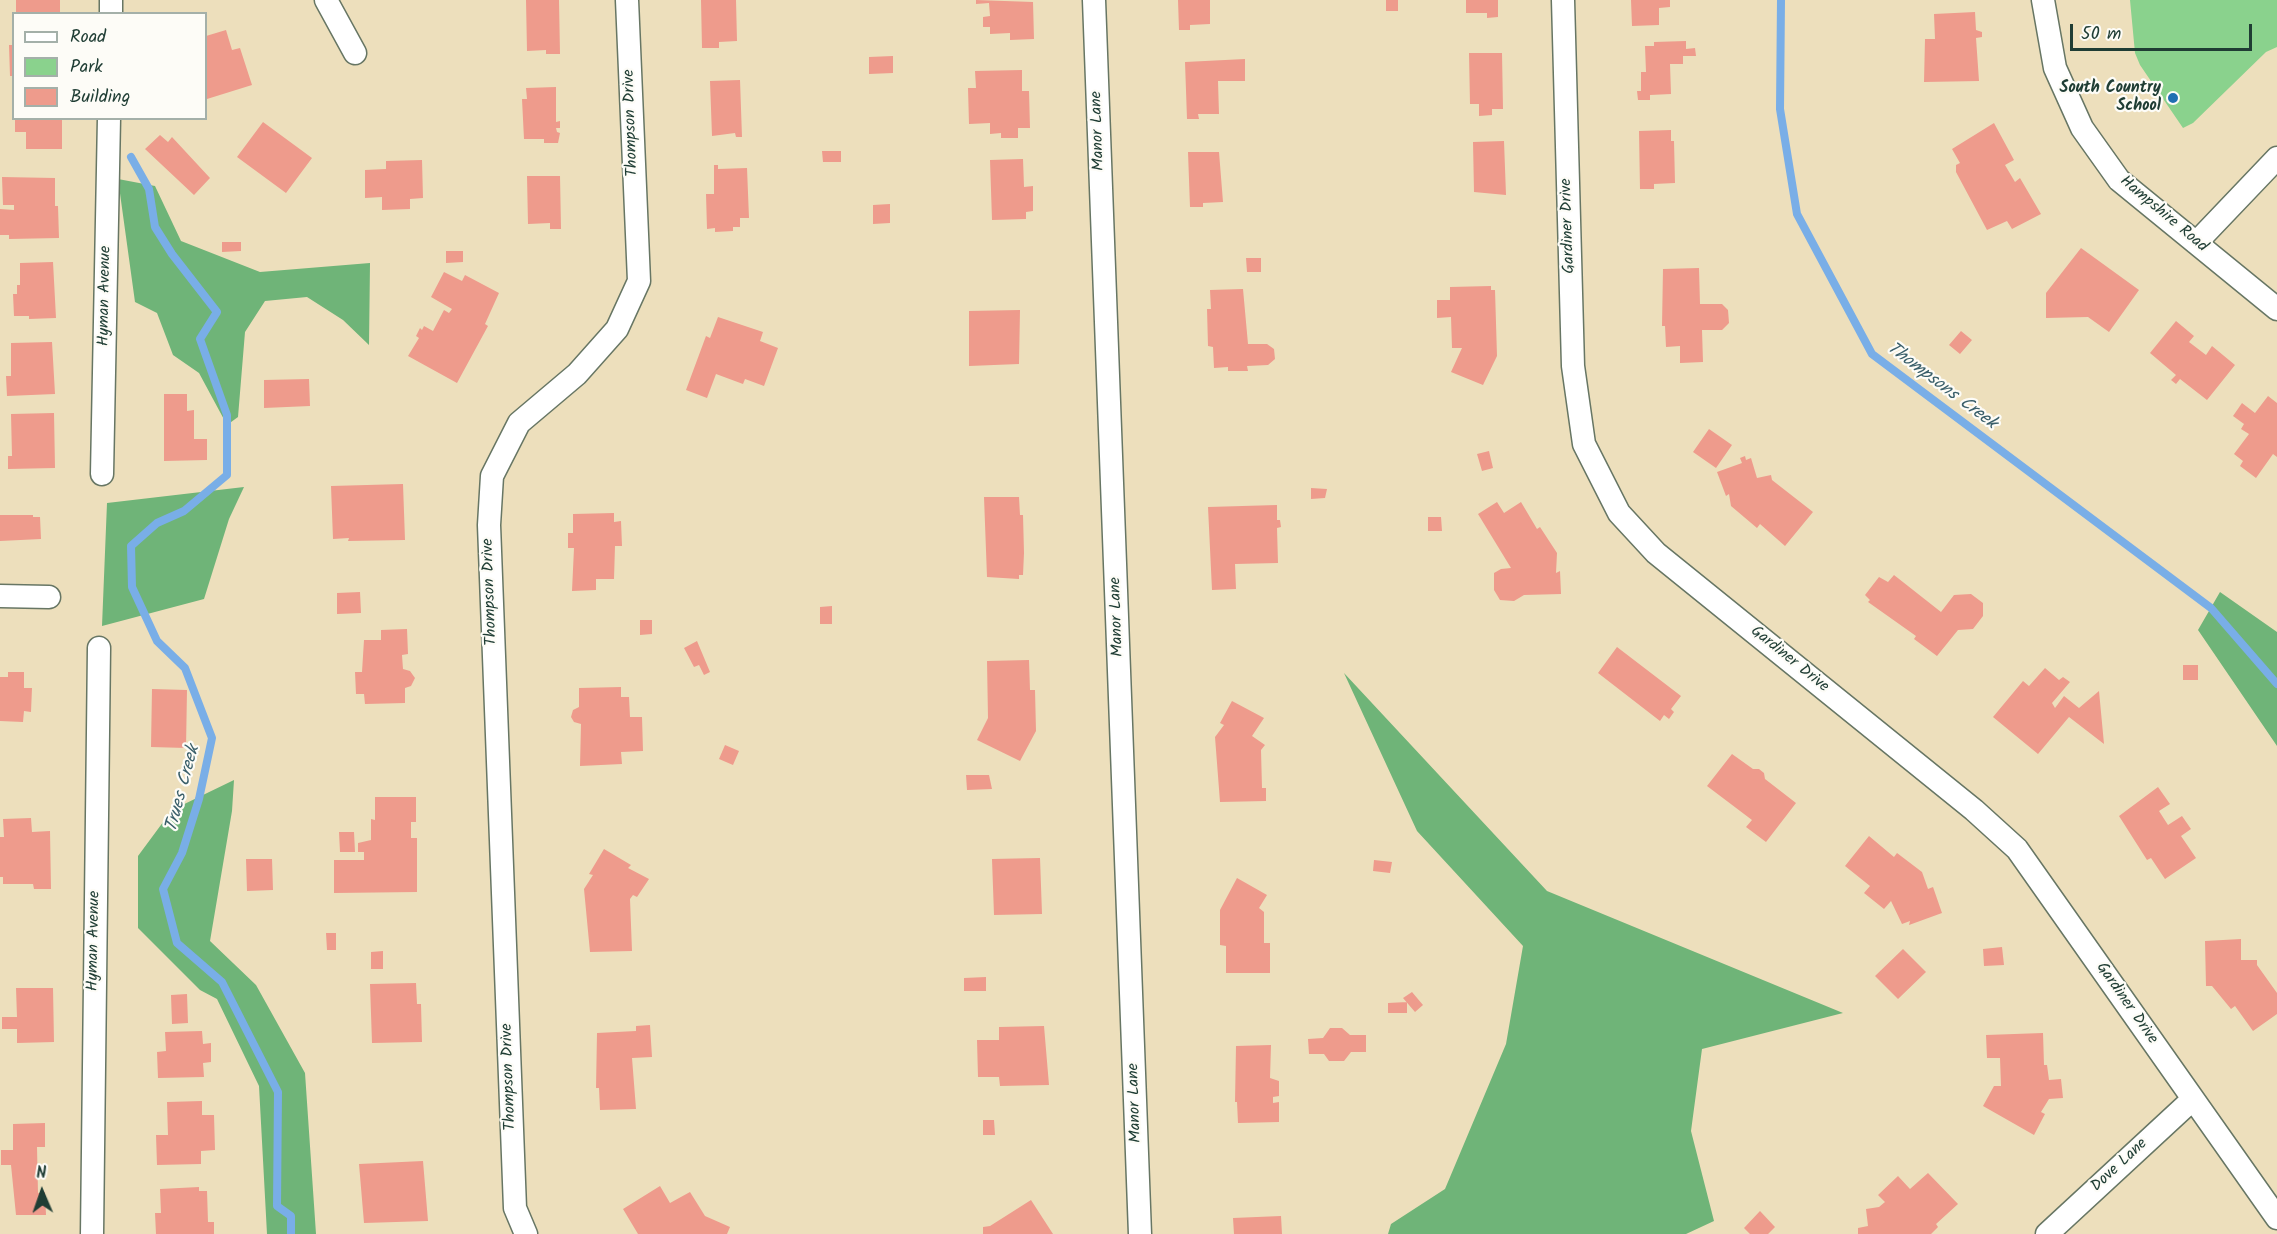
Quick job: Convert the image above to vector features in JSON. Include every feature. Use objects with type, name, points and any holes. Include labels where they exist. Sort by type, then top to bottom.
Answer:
[{"type":"street","points":[[326,0],[355,53]]},
{"type":"street","name":"Thompson Drive","points":[[526,1234],[514,1208],[489,525],[492,476],[519,423],[577,374],[617,329],[639,281],[627,0]]},
{"type":"street","name":"Manor Lane","points":[[1094,0],[1140,1234]]},
{"type":"street","name":"Gardiner Drive","points":[[1563,0],[1573,366],[1584,444],[1619,513],[1656,553],[1974,810],[2017,849],[2277,1218]]},
{"type":"street","name":"Hampshire Road","points":[[2043,0],[2055,68],[2082,128],[2119,180],[2277,309]]},
{"type":"street","name":"Hyman Avenue","points":[[102,474],[109,120]]},
{"type":"street","points":[[2196,243],[2277,158]]},
{"type":"street","points":[[0,596],[49,597]]},
{"type":"street","name":"Hyman Avenue","points":[[92,1234],[99,648]]},
{"type":"street","name":"Dove Lane","points":[[2048,1234],[2193,1099]]},
{"type":"green space","points":[[2130,0],[2277,0],[2277,47],[2266,52],[2193,123],[2183,128],[2140,65],[2135,53]]},
{"type":"green space","points":[[118,179],[155,186],[181,241],[260,272],[370,263],[369,345],[343,320],[307,297],[265,301],[245,332],[238,417],[227,425],[199,373],[173,355],[157,313],[135,302]]},
{"type":"green space","points":[[244,487],[229,519],[204,599],[102,626],[107,503]]},
{"type":"green space","points":[[2220,592],[2277,632],[2277,746],[2198,630]]},
{"type":"green space","points":[[1344,673],[1547,891],[1843,1013],[1702,1049],[1691,1131],[1714,1221],[1686,1234],[1388,1234],[1391,1224],[1445,1189],[1506,1044],[1523,946],[1417,831]]},
{"type":"green space","points":[[234,780],[232,811],[210,941],[256,985],[305,1073],[316,1234],[267,1234],[259,1086],[217,999],[200,990],[138,928],[138,856],[172,810]]},
{"type":"building","points":[[16,0],[60,0],[60,12],[16,12]]},
{"type":"building","points":[[526,0],[559,0],[560,54],[546,54],[546,50],[527,51]]},
{"type":"building","points":[[701,0],[736,0],[737,41],[719,42],[719,48],[702,48]]},
{"type":"building","points":[[976,0],[1033,2],[1034,39],[1010,40],[1010,33],[990,34],[990,27],[983,27],[983,17],[990,16],[989,3],[976,4]]},
{"type":"building","points":[[1178,0],[1210,0],[1210,24],[1190,25],[1190,30],[1179,30]]},
{"type":"building","points":[[1386,0],[1398,0],[1398,11],[1386,11]]},
{"type":"building","points":[[1466,0],[1498,0],[1498,17],[1487,18],[1487,13],[1466,13]]},
{"type":"building","points":[[1631,0],[1670,0],[1670,7],[1659,8],[1659,25],[1632,26]]},
{"type":"building","points":[[1975,12],[1976,30],[1982,32],[1982,37],[1976,38],[1979,81],[1924,82],[1925,39],[1935,39],[1934,14]]},
{"type":"building","points":[[226,30],[232,50],[240,48],[252,85],[207,99],[207,36]]},
{"type":"building","points":[[1686,41],[1686,49],[1695,48],[1696,56],[1683,56],[1683,64],[1670,64],[1671,94],[1650,95],[1650,100],[1638,100],[1637,91],[1641,91],[1641,72],[1646,72],[1645,46],[1654,46],[1654,42]]},
{"type":"building","points":[[9,45],[12,45],[12,76],[10,76]]},
{"type":"building","points":[[1469,53],[1502,53],[1503,109],[1492,109],[1492,115],[1479,116],[1479,104],[1470,104]]},
{"type":"building","points":[[893,56],[893,73],[869,74],[869,57]]},
{"type":"building","points":[[1245,59],[1245,81],[1218,81],[1219,114],[1198,114],[1199,119],[1187,119],[1185,62]]},
{"type":"building","points":[[1022,70],[1022,91],[1029,91],[1030,128],[1018,128],[1018,138],[1001,138],[1001,133],[990,134],[990,123],[969,124],[968,88],[976,88],[975,71]]},
{"type":"building","points":[[740,80],[742,137],[736,137],[735,133],[712,136],[710,81]]},
{"type":"building","points":[[556,87],[556,122],[560,121],[560,128],[556,128],[560,133],[558,143],[544,143],[544,139],[524,139],[522,99],[527,99],[526,88]]},
{"type":"building","points":[[15,120],[62,120],[62,149],[26,149],[26,132],[15,132]]},
{"type":"building","points":[[263,122],[312,158],[286,193],[237,157]]},
{"type":"building","points":[[1994,123],[2014,160],[2005,165],[2015,182],[2020,178],[2041,214],[2012,229],[2007,221],[1987,230],[1956,172],[1956,165],[1960,163],[1952,149]]},
{"type":"building","points":[[1671,130],[1671,141],[1674,141],[1675,183],[1654,184],[1654,189],[1640,189],[1639,131]]},
{"type":"building","points":[[160,135],[168,142],[172,137],[210,178],[194,195],[145,149]]},
{"type":"building","points":[[1504,141],[1506,195],[1474,192],[1473,142]]},
{"type":"building","points":[[822,151],[841,151],[841,162],[823,162]]},
{"type":"building","points":[[1188,152],[1219,152],[1223,202],[1203,203],[1203,207],[1190,207]]},
{"type":"building","points":[[1023,159],[1024,187],[1033,186],[1033,211],[1026,212],[1026,219],[992,220],[990,160]]},
{"type":"building","points":[[422,160],[423,198],[410,199],[410,209],[382,210],[382,197],[365,198],[365,170],[386,169],[386,161]]},
{"type":"building","points":[[714,165],[718,165],[718,169],[747,168],[749,218],[740,218],[740,227],[733,227],[733,231],[715,232],[715,228],[707,229],[706,194],[714,194]]},
{"type":"building","points":[[527,176],[560,176],[561,229],[550,229],[550,223],[528,224]]},
{"type":"building","points":[[2,177],[55,178],[55,206],[58,206],[59,238],[9,239],[9,235],[0,235],[0,209],[14,210],[14,205],[3,205]]},
{"type":"building","points":[[890,204],[890,223],[873,224],[873,205]]},
{"type":"building","points":[[222,242],[241,242],[241,251],[222,252]]},
{"type":"building","points":[[2081,248],[2139,290],[2109,332],[2088,317],[2046,318],[2046,293]]},
{"type":"building","points":[[446,251],[463,251],[463,262],[446,263]]},
{"type":"building","points":[[1246,258],[1261,258],[1261,272],[1247,272]]},
{"type":"building","points":[[53,262],[56,318],[29,319],[29,316],[14,316],[13,294],[17,294],[17,285],[20,285],[20,263]]},
{"type":"building","points":[[1699,268],[1700,304],[1722,304],[1728,310],[1729,323],[1722,330],[1702,330],[1703,362],[1680,363],[1680,346],[1666,347],[1665,326],[1662,326],[1663,269]]},
{"type":"building","points":[[444,272],[462,281],[465,275],[499,293],[485,324],[488,326],[457,383],[408,356],[419,338],[416,336],[420,328],[422,330],[424,326],[433,331],[444,310],[449,313],[452,309],[431,297]]},
{"type":"building","points":[[1491,286],[1491,290],[1495,290],[1497,356],[1483,385],[1451,372],[1462,348],[1452,348],[1451,317],[1437,318],[1437,300],[1450,300],[1450,287]]},
{"type":"building","points":[[1243,289],[1248,344],[1267,344],[1274,349],[1275,359],[1268,365],[1247,366],[1248,371],[1228,371],[1228,367],[1214,368],[1213,347],[1208,346],[1207,309],[1211,309],[1210,290]]},
{"type":"building","points":[[1020,310],[1019,364],[969,366],[969,311]]},
{"type":"building","points":[[718,317],[763,332],[760,341],[778,348],[764,386],[745,379],[743,384],[716,374],[707,398],[686,390],[706,336],[710,338]]},
{"type":"building","points":[[2176,321],[2194,336],[2189,342],[2206,355],[2212,346],[2235,365],[2207,400],[2180,379],[2176,384],[2171,380],[2176,375],[2150,353]]},
{"type":"building","points":[[1961,331],[1972,340],[1960,354],[1949,345]]},
{"type":"building","points":[[52,342],[55,394],[7,396],[6,376],[11,376],[11,343]]},
{"type":"building","points":[[309,379],[310,406],[264,408],[264,380]]},
{"type":"building","points":[[164,394],[187,394],[187,411],[194,410],[194,439],[207,439],[207,460],[164,461]]},
{"type":"building","points":[[2268,396],[2277,403],[2277,457],[2273,454],[2256,478],[2240,466],[2243,461],[2234,454],[2249,434],[2241,429],[2244,424],[2233,416],[2242,403],[2255,413]]},
{"type":"building","points":[[54,413],[55,468],[8,469],[8,456],[12,456],[11,414]]},
{"type":"building","points":[[1709,429],[1732,445],[1716,468],[1693,452]]},
{"type":"building","points":[[1489,451],[1493,468],[1482,471],[1477,454]]},
{"type":"building","points":[[1745,456],[1746,460],[1751,458],[1757,478],[1771,475],[1772,480],[1813,512],[1785,546],[1760,524],[1757,528],[1731,506],[1729,494],[1726,496],[1717,472],[1742,463],[1740,458]]},
{"type":"building","points":[[403,484],[405,540],[333,539],[331,486]]},
{"type":"building","points":[[1311,488],[1327,489],[1325,498],[1311,499]]},
{"type":"building","points":[[984,497],[1019,497],[1020,515],[1023,515],[1024,553],[1023,575],[1019,575],[1019,579],[987,577]]},
{"type":"building","points":[[1497,502],[1504,513],[1521,502],[1537,529],[1540,527],[1557,553],[1556,573],[1560,571],[1561,594],[1524,595],[1514,601],[1500,600],[1494,590],[1494,573],[1501,569],[1511,568],[1478,514]]},
{"type":"building","points":[[1277,505],[1277,520],[1280,520],[1281,527],[1277,528],[1278,563],[1235,564],[1236,589],[1212,590],[1208,507]]},
{"type":"building","points":[[614,513],[614,522],[621,521],[622,546],[615,546],[614,579],[596,579],[596,590],[572,591],[574,548],[568,548],[568,533],[573,533],[573,514]]},
{"type":"building","points":[[0,515],[40,517],[41,539],[0,541]]},
{"type":"building","points":[[1428,517],[1441,517],[1442,531],[1428,531]]},
{"type":"building","points":[[1894,575],[1941,612],[1954,595],[1971,594],[1983,603],[1983,616],[1973,629],[1958,630],[1937,656],[1914,639],[1916,636],[1868,602],[1870,600],[1865,595],[1879,577],[1888,582]]},
{"type":"building","points":[[360,592],[361,613],[337,614],[337,593]]},
{"type":"building","points":[[832,606],[832,624],[820,624],[820,607]]},
{"type":"building","points":[[640,620],[652,620],[652,634],[640,635]]},
{"type":"building","points":[[407,629],[408,654],[402,655],[403,669],[410,671],[415,678],[411,686],[405,688],[405,703],[365,704],[364,694],[356,694],[355,672],[362,672],[364,640],[381,640],[381,630]]},
{"type":"building","points":[[697,641],[710,672],[704,675],[699,665],[694,667],[684,648]]},
{"type":"building","points":[[1617,647],[1681,696],[1671,709],[1674,712],[1669,719],[1664,715],[1660,721],[1598,673]]},
{"type":"building","points":[[1029,660],[1030,690],[1035,690],[1036,731],[1020,761],[977,740],[988,718],[987,661]]},
{"type":"building","points":[[2183,665],[2198,665],[2198,680],[2183,680]]},
{"type":"building","points":[[2045,668],[2059,680],[2063,677],[2070,682],[2052,703],[2055,708],[2064,696],[2079,708],[2099,691],[2104,744],[2069,717],[2038,754],[1993,717],[2023,681],[2029,686]]},
{"type":"building","points":[[8,672],[24,672],[24,688],[32,688],[31,712],[24,711],[23,722],[0,721],[0,677],[8,677]]},
{"type":"building","points":[[621,687],[621,697],[629,697],[630,717],[642,717],[643,751],[621,752],[622,764],[580,766],[581,724],[574,722],[571,717],[573,710],[579,707],[579,688]]},
{"type":"building","points":[[152,689],[187,690],[186,748],[151,747]]},
{"type":"building","points":[[1232,701],[1264,718],[1252,736],[1265,745],[1261,750],[1262,788],[1266,788],[1266,801],[1220,802],[1215,737],[1224,725],[1220,723]]},
{"type":"building","points":[[725,745],[739,751],[733,765],[719,759]]},
{"type":"building","points":[[1732,754],[1753,769],[1759,769],[1764,773],[1765,779],[1796,803],[1766,842],[1746,827],[1752,820],[1707,786]]},
{"type":"building","points":[[966,775],[989,775],[992,789],[967,790]]},
{"type":"building","points":[[2158,787],[2170,804],[2159,811],[2168,825],[2182,816],[2191,829],[2181,836],[2196,858],[2165,879],[2151,858],[2147,860],[2119,816]]},
{"type":"building","points":[[375,797],[416,797],[416,822],[411,822],[411,838],[417,838],[417,892],[334,893],[334,860],[364,860],[364,852],[358,852],[358,843],[371,840],[371,819],[375,820]]},
{"type":"building","points":[[31,818],[32,832],[50,831],[51,889],[34,889],[33,884],[3,884],[3,877],[0,877],[0,837],[4,837],[3,819]]},
{"type":"building","points":[[339,832],[354,832],[355,852],[340,852]]},
{"type":"building","points":[[1869,836],[1894,857],[1897,853],[1922,872],[1928,889],[1933,887],[1942,913],[1909,925],[1910,921],[1902,924],[1891,901],[1884,909],[1864,893],[1870,886],[1845,866]]},
{"type":"building","points":[[604,849],[631,865],[628,868],[649,879],[637,897],[633,895],[630,899],[632,951],[590,952],[584,889],[593,875],[589,874]]},
{"type":"building","points":[[1040,858],[1042,914],[994,915],[992,859]]},
{"type":"building","points":[[246,859],[272,859],[273,890],[247,891]]},
{"type":"building","points":[[1374,860],[1392,862],[1390,873],[1373,871]]},
{"type":"building","points":[[1237,878],[1267,895],[1259,908],[1264,912],[1264,943],[1270,943],[1270,973],[1226,973],[1226,946],[1220,945],[1220,910]]},
{"type":"building","points":[[326,933],[336,933],[336,950],[327,950]]},
{"type":"building","points":[[2241,939],[2241,960],[2257,960],[2257,965],[2277,993],[2277,1014],[2253,1031],[2235,1006],[2231,1009],[2212,986],[2206,986],[2205,941]]},
{"type":"building","points":[[2002,947],[2004,965],[1984,966],[1983,949]]},
{"type":"building","points":[[1903,949],[1926,972],[1898,999],[1875,976]]},
{"type":"building","points":[[383,951],[383,969],[371,969],[371,952]]},
{"type":"building","points":[[986,977],[986,991],[964,991],[964,978]]},
{"type":"building","points":[[416,983],[417,1004],[421,1004],[422,1042],[372,1043],[370,984]]},
{"type":"building","points":[[16,988],[53,988],[54,1042],[17,1043],[17,1029],[2,1029],[2,1017],[17,1017]]},
{"type":"building","points":[[1412,992],[1423,1005],[1415,1012],[1403,998]]},
{"type":"building","points":[[187,994],[188,1023],[172,1024],[171,995]]},
{"type":"building","points":[[1407,1002],[1407,1013],[1388,1013],[1388,1003]]},
{"type":"building","points":[[650,1025],[652,1057],[632,1058],[636,1109],[600,1110],[599,1088],[596,1088],[597,1033],[636,1031],[636,1026]]},
{"type":"building","points":[[1044,1026],[1049,1085],[1000,1086],[999,1077],[978,1077],[977,1040],[999,1040],[999,1027]]},
{"type":"building","points":[[1330,1028],[1342,1028],[1350,1035],[1366,1035],[1366,1052],[1351,1052],[1344,1061],[1329,1061],[1324,1054],[1309,1054],[1308,1039],[1323,1038]]},
{"type":"building","points":[[202,1031],[203,1044],[211,1043],[211,1062],[203,1063],[204,1077],[158,1078],[157,1052],[166,1051],[165,1032]]},
{"type":"building","points":[[2043,1033],[2044,1065],[2047,1065],[2049,1080],[2061,1079],[2063,1098],[2049,1099],[2041,1112],[2045,1114],[2034,1135],[1983,1106],[1994,1086],[2001,1086],[2000,1058],[1987,1058],[1986,1035]]},
{"type":"building","points":[[1271,1045],[1270,1078],[1279,1081],[1279,1096],[1273,1097],[1273,1103],[1279,1102],[1279,1122],[1238,1123],[1237,1102],[1235,1102],[1236,1046]]},
{"type":"building","points":[[202,1101],[202,1115],[214,1115],[215,1150],[201,1151],[201,1164],[157,1165],[156,1135],[168,1135],[167,1102]]},
{"type":"building","points":[[983,1120],[994,1120],[995,1135],[983,1135]]},
{"type":"building","points":[[45,1123],[45,1147],[37,1147],[38,1193],[45,1192],[46,1215],[16,1215],[11,1165],[1,1165],[1,1150],[13,1150],[13,1124]]},
{"type":"building","points":[[423,1161],[428,1221],[364,1223],[359,1164]]},
{"type":"building","points":[[1928,1173],[1958,1204],[1936,1224],[1938,1227],[1931,1234],[1858,1234],[1858,1228],[1868,1226],[1866,1209],[1879,1207],[1885,1202],[1878,1195],[1898,1176],[1910,1189]]},
{"type":"building","points":[[660,1186],[670,1203],[690,1192],[705,1216],[730,1227],[727,1234],[638,1234],[623,1209]]},
{"type":"building","points":[[199,1187],[199,1191],[207,1191],[208,1222],[214,1222],[214,1234],[156,1234],[155,1213],[161,1213],[160,1189]]},
{"type":"building","points":[[1031,1200],[1053,1234],[983,1234],[983,1227],[990,1226]]},
{"type":"building","points":[[1760,1211],[1775,1227],[1768,1234],[1750,1234],[1744,1228]]},
{"type":"building","points":[[1281,1216],[1282,1234],[1234,1234],[1233,1218]]},
{"type":"waterway","name":"Thompsons Creek","points":[[1781,0],[1780,109],[1797,214],[1872,354],[2211,608],[2277,684]]},
{"type":"waterway","name":"Trues Creek","points":[[131,157],[149,189],[155,227],[172,254],[217,312],[200,339],[227,415],[227,475],[184,511],[157,523],[131,546],[132,587],[157,641],[185,668],[212,738],[199,799],[182,853],[163,889],[177,943],[222,982],[278,1092],[277,1206],[291,1216],[291,1234]]},
{"type":"place","name":"South Country School","points":[[2173,98]]}]
